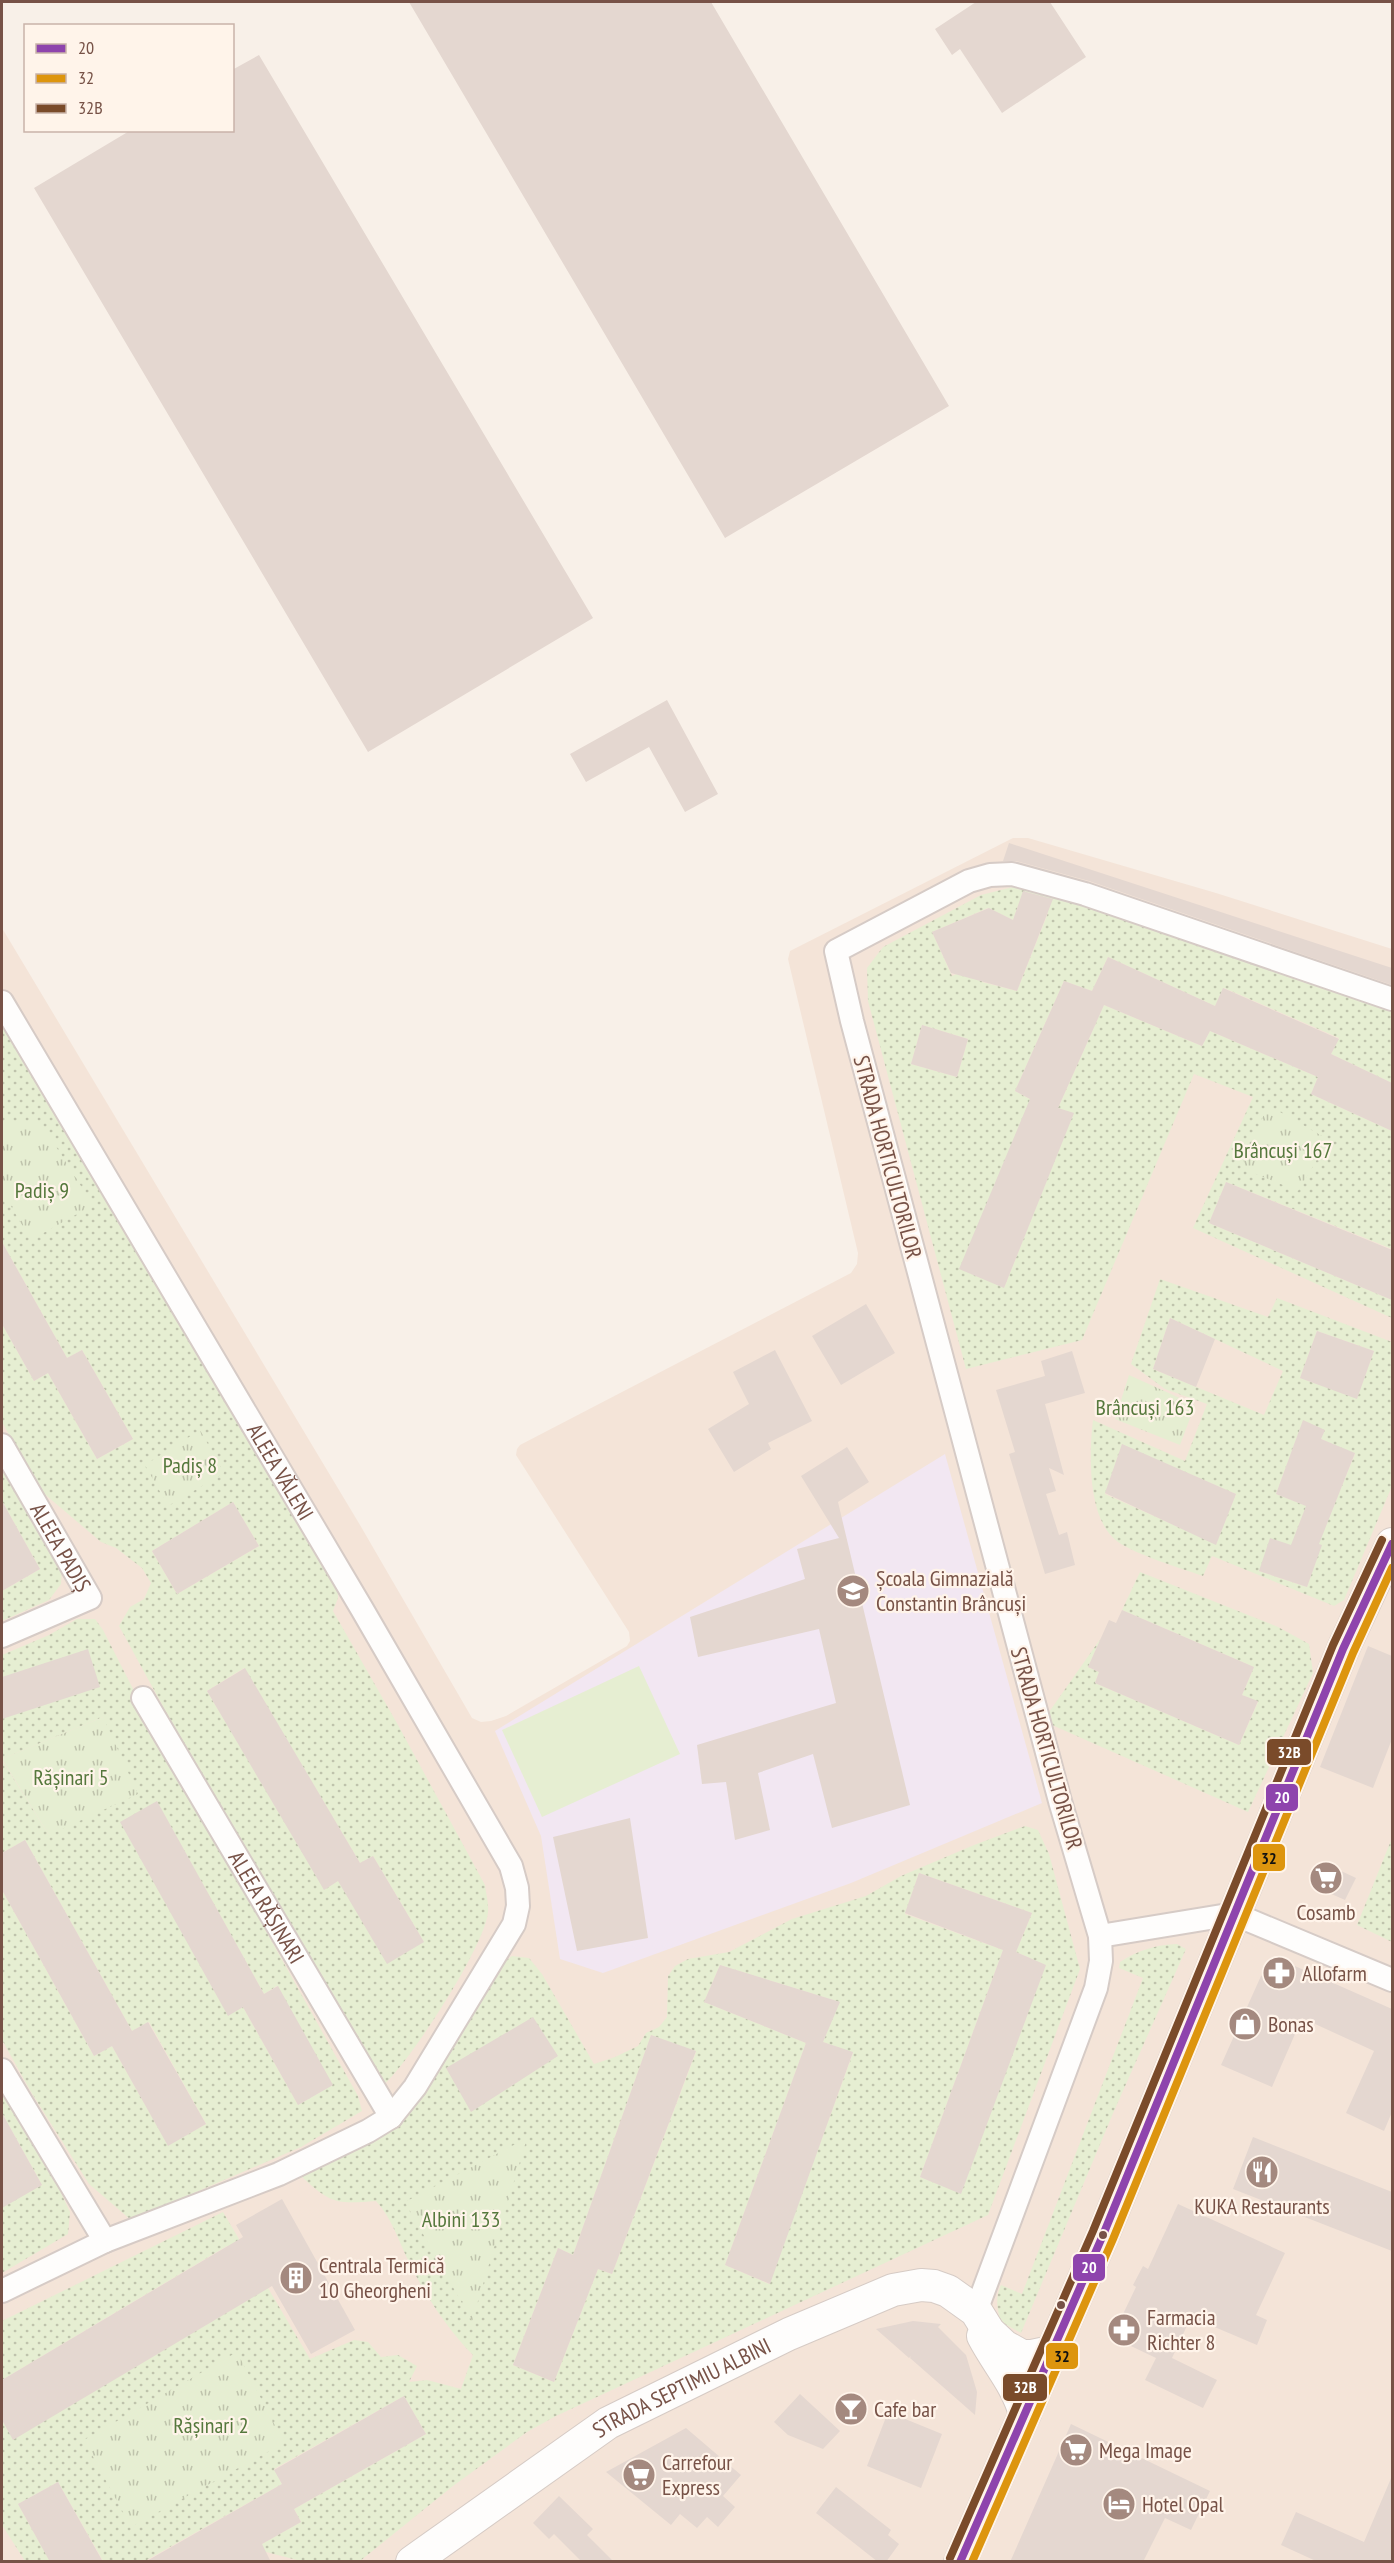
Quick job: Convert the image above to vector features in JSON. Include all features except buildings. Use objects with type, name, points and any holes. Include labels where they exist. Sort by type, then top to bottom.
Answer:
[{"type":"main road","points":[[960,2562],[1108,2224],[1343,1649],[1392,1544]]},
{"type":"main road","name":"STRADA SEPTIMIU ALBINI","points":[[411,2562],[608,2423],[671,2390],[789,2334],[893,2290],[934,2286],[948,2291],[976,2311],[989,2332],[1013,2351],[1022,2356],[1051,2352]]},
{"type":"main road","points":[[976,2311],[980,2330],[990,2350],[1012,2379],[1025,2414]]},
{"type":"street","name":"STRADA HORTICULTORILOR","points":[[976,2311],[1096,1988],[1101,1961],[1100,1936],[1059,1794],[852,1021],[836,951],[969,881],[990,875],[1012,874],[1085,894],[1392,999]]},
{"type":"street","name":"ALEEA VĂLENI","points":[[2,1002],[362,1609],[511,1866],[517,1888],[518,1906],[514,1924],[415,2086],[391,2117]]},
{"type":"street","name":"ALEEA PADIȘ","points":[[2,1445],[90,1598],[2,1636]]},
{"type":"street","name":"ALEEA RĂȘINARI","points":[[143,1698],[391,2117]]},
{"type":"street","points":[[1100,1936],[1234,1914],[1392,1980]]},
{"type":"street","points":[[2,2070],[105,2241]]},
{"type":"street","points":[[2,2291],[105,2241],[279,2174],[368,2131],[391,2117]]},
{"type":"shaded area","points":[[1013,838],[1028,838],[1216,893],[1392,949],[1392,2561],[2,2561],[2,928],[360,1525],[472,1718],[481,1722],[506,1716],[627,1646],[630,1641],[629,1632],[516,1455],[520,1445],[851,1273],[857,1264],[858,1253],[788,959],[790,951]]},
{"type":"shaded area","name":"Școala Gimnazială Constantin Brâncuși","points":[[945,1454],[1042,1803],[851,1883],[603,1973],[560,1959],[541,1836],[495,1731]]},
{"type":"green space","points":[[1013,887],[1077,903],[1392,1011],[1392,1083],[1331,1054],[1339,1038],[1224,988],[1215,1006],[1108,957],[1092,991],[1064,981],[1015,1091],[1030,1099],[1004,1288],[1073,1114],[1058,1108],[1104,1005],[1202,1046],[1210,1031],[1318,1077],[1311,1094],[1392,1131],[1392,1249],[1226,1182],[1209,1223],[1392,1300],[1392,1318],[1193,1228],[1253,1097],[1194,1074],[1082,1340],[966,1369],[868,1001],[867,968],[883,947],[981,895]],"holes":[[[1019,903],[1048,913],[1017,991],[982,982],[992,958],[952,976],[932,932],[988,908],[1013,920]],[[922,1025],[968,1039],[957,1077],[911,1064]]]},
{"type":"green space","points":[[2,1018],[337,1580],[338,1598],[333,1611],[485,1885],[488,1912],[474,1950],[426,2031],[393,2075],[381,2087],[357,2061],[119,1626],[130,1607],[144,1599],[151,1583],[142,1568],[116,1548],[101,1542],[41,1491],[2,1422],[2,1324],[34,1381],[48,1373],[97,1459],[133,1439],[82,1350],[67,1358],[2,1242]],"holes":[[[233,1502],[259,1546],[177,1594],[152,1551]],[[244,1668],[360,1863],[373,1856],[424,1942],[338,1881],[325,1889],[207,1691]]]},
{"type":"green space","name":"Brâncuși 167","points":[[1268,1105],[1329,1140],[1298,1191],[1241,1168]]},
{"type":"green space","name":"Padiș 9","points":[[2,1122],[41,1123],[93,1205],[31,1240],[2,1191]]},
{"type":"green space","points":[[1160,1279],[1268,1317],[1277,1298],[1392,1342],[1392,1486],[1344,1600],[1334,1606],[1212,1556],[1203,1576],[1136,1552],[1118,1542],[1108,1532],[1100,1518],[1092,1486],[1093,1420],[1185,1461],[1207,1404],[1165,1389],[1131,1364]],"holes":[[[1170,1318],[1283,1371],[1264,1415],[1153,1369]],[[1317,1331],[1374,1351],[1357,1398],[1300,1378]],[[1303,1421],[1324,1430],[1321,1439],[1355,1454],[1330,1515],[1276,1494]],[[1122,1445],[1236,1494],[1216,1544],[1105,1494]],[[1291,1545],[1321,1545],[1307,1587],[1259,1571]]]},
{"type":"green space","name":"Brâncuși 163","points":[[1129,1375],[1195,1405],[1180,1445],[1115,1419]]},
{"type":"green space","name":"Padiș 8","points":[[200,1430],[224,1473],[168,1506],[145,1465]]},
{"type":"green space","points":[[2,1457],[62,1565],[61,1584],[49,1600],[2,1621],[2,1587],[4,1590],[40,1569],[2,1501]]},
{"type":"green space","points":[[1140,1572],[1278,1627],[1309,1644],[1313,1673],[1248,1812],[1052,1725],[1049,1712],[1101,1638],[1088,1667],[1099,1672],[1095,1683],[1239,1745],[1258,1702],[1242,1695],[1254,1667],[1122,1610]]},
{"type":"green space","points":[[77,1619],[95,1619],[103,1630],[155,1732],[358,2096],[362,2111],[301,2147],[131,2220],[89,2184],[31,2092],[2,2040],[2,1890],[94,2056],[112,2046],[168,2145],[206,2124],[149,2022],[132,2031],[25,1840],[2,1853],[2,1760],[49,1835],[103,1717],[2,1759],[2,1655],[49,1635]],"holes":[[[157,1802],[264,1994],[277,1986],[332,2085],[298,2105],[243,2007],[228,2015]]]},
{"type":"green space","points":[[639,1666],[680,1754],[542,1817],[502,1730]]},
{"type":"green space","name":"Rășinari 5","points":[[103,1717],[138,1794],[49,1835],[2,1759]]},
{"type":"green space","points":[[1025,1826],[1038,1830],[1049,1854],[1080,1969],[988,2215],[556,2416],[527,2432],[453,2486],[360,2561],[301,2561],[266,2552],[231,2561],[301,2522],[294,2509],[426,2434],[404,2396],[274,2469],[282,2484],[145,2561],[103,2561],[58,2482],[18,2504],[50,2561],[25,2561],[2,2525],[2,2420],[13,2439],[256,2295],[227,2246],[2,2380],[2,2321],[223,2212],[310,2359],[354,2340],[368,2342],[381,2357],[398,2355],[417,2366],[409,2382],[427,2380],[461,2389],[473,2355],[454,2334],[428,2297],[382,2208],[376,2201],[343,2202],[327,2197],[301,2176],[307,2169],[395,2123],[495,1968],[512,1956],[529,1958],[542,1974],[594,2064],[638,2046],[646,2033],[659,2027],[667,2017],[668,1976],[675,1966],[688,1959],[729,1952],[792,1919],[866,1896],[901,1876]],"holes":[[[919,1873],[1032,1913],[1016,1952],[1045,1965],[961,2193],[920,2177],[1003,1950],[905,1914]],[[720,1965],[839,2002],[823,2042],[853,2053],[769,2284],[725,2265],[806,2043],[704,2002]],[[651,2035],[696,2052],[612,2274],[598,2269],[554,2382],[513,2365],[558,2248],[573,2255]]]},
{"type":"green space","points":[[1392,1838],[1392,1942],[1357,1925]]},
{"type":"green space","points":[[1177,1944],[1186,1949],[1114,2111],[1021,2333],[1001,2322],[997,2304],[999,2290],[1001,2285],[1022,2294],[1143,1978],[1119,1968],[1120,1962],[1147,1949]]},
{"type":"green space","points":[[2,2093],[48,2165],[70,2212],[68,2234],[2,2273],[2,2204],[3,2206],[42,2185],[2,2113]]},
{"type":"green space","name":"Albini 133","points":[[527,2138],[472,2321],[405,2202]]},
{"type":"green space","name":"Rășinari 2","points":[[237,2352],[284,2443],[131,2527],[84,2440]]},
{"type":"transit line","name":"32B","points":[[950,2558],[1093,2231],[1333,1645],[1382,1540]]},
{"type":"transit line","name":"20","points":[[960,2562],[1103,2235],[1343,1649],[1392,1544]]},
{"type":"transit line","name":"32","points":[[972,2562],[1113,2239],[1353,1653],[1392,1568]]},
{"type":"place","name":"Școala Gimnazială Constantin Brâncuși","points":[[853,1591]]},
{"type":"place","name":"Cosamb","points":[[1326,1878]]},
{"type":"place","name":"Allofarm","points":[[1279,1973]]},
{"type":"place","name":"Bonas","points":[[1245,2024]]},
{"type":"place","name":"KUKA Restaurants","points":[[1262,2172]]},
{"type":"place","name":"Centrala Termică 10 Gheorgheni","points":[[296,2278]]},
{"type":"place","name":"Farmacia Richter 8","points":[[1124,2330]]},
{"type":"place","name":"Cafe bar","points":[[851,2409]]},
{"type":"place","name":"Mega Image","points":[[1076,2450]]},
{"type":"place","name":"Carrefour Express","points":[[639,2475]]},
{"type":"place","name":"Hotel Opal","points":[[1119,2504]]}]
